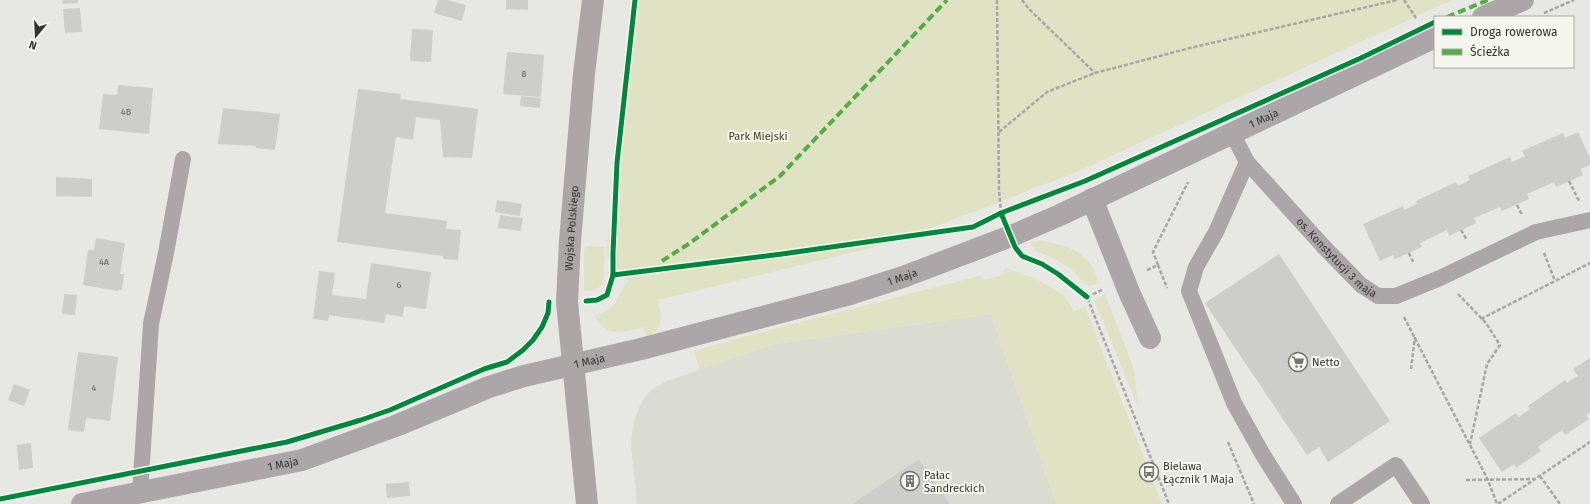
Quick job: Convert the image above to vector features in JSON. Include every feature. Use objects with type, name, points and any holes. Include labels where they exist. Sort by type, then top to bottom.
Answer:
[{"type":"street","name":"Wojska Polskiego","points":[[587,504],[567,302],[570,241],[584,74],[593,0]]},
{"type":"street","points":[[1485,16],[1523,0]]},
{"type":"street","name":"1 Maja","points":[[82,504],[302,460],[398,425],[489,387],[524,376],[697,335],[876,286],[1016,234],[1060,215],[1434,37]]},
{"type":"street","points":[[1092,199],[1124,281],[1150,338]]},
{"type":"lane","name":"os. Konstytucji 3 maja","points":[[1232,133],[1247,162],[1324,247],[1361,285],[1378,296],[1396,296],[1440,278],[1536,232],[1548,228],[1590,220]]},
{"type":"lane","points":[[140,492],[151,324],[166,253],[183,159]]},
{"type":"lane","points":[[1247,162],[1216,232],[1196,266],[1189,291],[1234,403],[1263,455],[1294,504]]},
{"type":"lane","points":[[1338,504],[1396,465],[1422,504]]},
{"type":"path","points":[[997,0],[1000,132],[999,189],[1001,213]]},
{"type":"path","points":[[1022,0],[1095,73]]},
{"type":"path","points":[[1000,132],[1047,92],[1095,73],[1190,48],[1397,0]]},
{"type":"path","points":[[1542,14],[1574,0]]},
{"type":"path","points":[[1169,295],[1153,252],[1191,178]]},
{"type":"path","points":[[1569,181],[1581,206]]},
{"type":"path","points":[[1536,232],[1555,281]]},
{"type":"path","points":[[1481,318],[1590,263]]},
{"type":"path","points":[[1158,265],[1087,297],[1169,504]]},
{"type":"path","points":[[1440,278],[1481,318],[1500,346],[1487,364],[1470,444]]},
{"type":"path","points":[[1390,296],[1415,337],[1488,480],[1497,504],[1590,443]]},
{"type":"path","points":[[1411,369],[1415,337]]},
{"type":"path","points":[[1227,438],[1254,504]]},
{"type":"path","points":[[1540,476],[1560,504]]},
{"type":"path","points":[[1466,480],[1535,479]]},
{"type":"shaded area","points":[[991,314],[1056,504],[637,504],[631,445],[635,418],[646,395],[654,388],[667,381],[775,344]]},
{"type":"green space","name":"Park Miejski","points":[[635,0],[1452,0],[1074,173],[895,242],[658,300],[660,317],[659,326],[657,330],[646,336],[644,327],[623,332],[610,331],[599,323],[594,316],[605,312],[611,307],[624,286],[629,281],[606,255]]},
{"type":"green space","points":[[1040,241],[1061,245],[1077,252],[1090,264],[1099,283],[1088,286],[1076,273],[1065,265],[1051,257],[1035,251],[1030,242]]},
{"type":"green space","points":[[585,247],[605,247],[603,283],[597,289],[584,291],[584,252]]},
{"type":"green space","points":[[1006,268],[1036,279],[1064,295],[1074,311],[1085,307],[1162,504],[1056,504],[991,314],[775,344],[700,370],[694,351],[746,336],[979,276],[985,280],[1002,275]]},
{"type":"green space","points":[[1105,294],[1133,367],[1139,409],[1094,300]]},
{"type":"building","points":[[62,0],[78,0],[78,3],[63,4]]},
{"type":"building","points":[[438,0],[447,0],[466,5],[462,21],[434,13]]},
{"type":"building","points":[[506,0],[528,0],[528,10],[506,9]]},
{"type":"building","points":[[80,8],[82,32],[65,33],[63,9]]},
{"type":"building","points":[[412,29],[433,30],[431,62],[410,61]]},
{"type":"building","points":[[507,52],[544,55],[541,97],[503,94]]},
{"type":"building","points":[[118,85],[153,88],[149,134],[99,129],[103,94],[117,95]]},
{"type":"building","points":[[358,89],[401,94],[400,99],[478,109],[472,158],[443,157],[440,120],[416,117],[413,140],[396,137],[385,213],[447,221],[446,229],[461,230],[458,260],[443,259],[444,247],[443,256],[337,242]]},
{"type":"building","points":[[521,96],[541,98],[540,108],[520,106]]},
{"type":"building","points":[[223,108],[280,114],[275,150],[256,148],[256,146],[218,144]]},
{"type":"building","points":[[1578,132],[1590,158],[1590,165],[1581,169],[1583,175],[1556,187],[1554,182],[1527,194],[1529,199],[1502,211],[1500,207],[1474,218],[1476,223],[1449,236],[1447,230],[1420,243],[1422,247],[1395,259],[1393,255],[1380,261],[1363,224],[1403,206],[1404,210],[1417,204],[1416,201],[1456,182],[1458,186],[1470,180],[1468,176],[1510,157],[1512,162],[1525,156],[1522,151],[1563,133],[1565,138]]},
{"type":"building","points":[[56,177],[92,179],[92,197],[56,196]]},
{"type":"building","points":[[497,200],[522,204],[520,216],[495,212]]},
{"type":"building","points":[[500,215],[523,218],[521,231],[498,228]]},
{"type":"building","points":[[96,238],[125,243],[120,274],[124,274],[122,290],[118,291],[83,285],[88,250],[94,250]]},
{"type":"building","name":"Netto","points":[[1279,254],[1390,421],[1328,462],[1319,447],[1307,455],[1205,303]]},
{"type":"building","points":[[371,263],[431,272],[426,309],[404,306],[403,317],[386,314],[384,323],[329,315],[328,321],[313,319],[319,271],[335,273],[332,295],[366,299]]},
{"type":"building","points":[[64,294],[77,295],[75,315],[62,314]]},
{"type":"building","points":[[78,352],[118,357],[110,421],[86,418],[84,432],[68,430]]},
{"type":"building","points":[[1590,358],[1590,412],[1586,415],[1589,419],[1565,435],[1562,430],[1538,447],[1541,451],[1516,468],[1514,464],[1502,472],[1479,438],[1516,413],[1519,417],[1530,409],[1528,406],[1565,380],[1567,383],[1578,376],[1573,369]]},
{"type":"building","points":[[14,384],[30,390],[24,406],[8,400]]},
{"type":"building","points":[[31,443],[33,468],[19,470],[17,445]]},
{"type":"building","name":"Pałac Sandreckich","points":[[919,459],[950,504],[852,504]]},
{"type":"building","points":[[409,482],[410,496],[387,498],[386,484]]},
{"type":"marked path","points":[[662,261],[690,243],[780,176],[947,0]]},
{"type":"marked path","points":[[1449,16],[1488,0]]},
{"type":"cycle path","points":[[586,301],[597,300],[607,295],[613,275],[617,163],[635,0]]},
{"type":"cycle path","points":[[613,275],[782,254],[973,227],[1001,213],[1085,181],[1361,58],[1434,22]]},
{"type":"cycle path","points":[[1001,213],[1015,247],[1022,256],[1042,264],[1058,274],[1087,297]]},
{"type":"cycle path","points":[[0,499],[287,442],[390,410],[484,369],[507,362],[533,340],[542,327],[548,313],[549,302]]},
{"type":"place","name":"Netto","points":[[1298,362]]},
{"type":"place","name":"Bielawa Łącznik 1 Maja","points":[[1149,472]]},
{"type":"place","name":"Pałac Sandreckich","points":[[910,481]]}]
